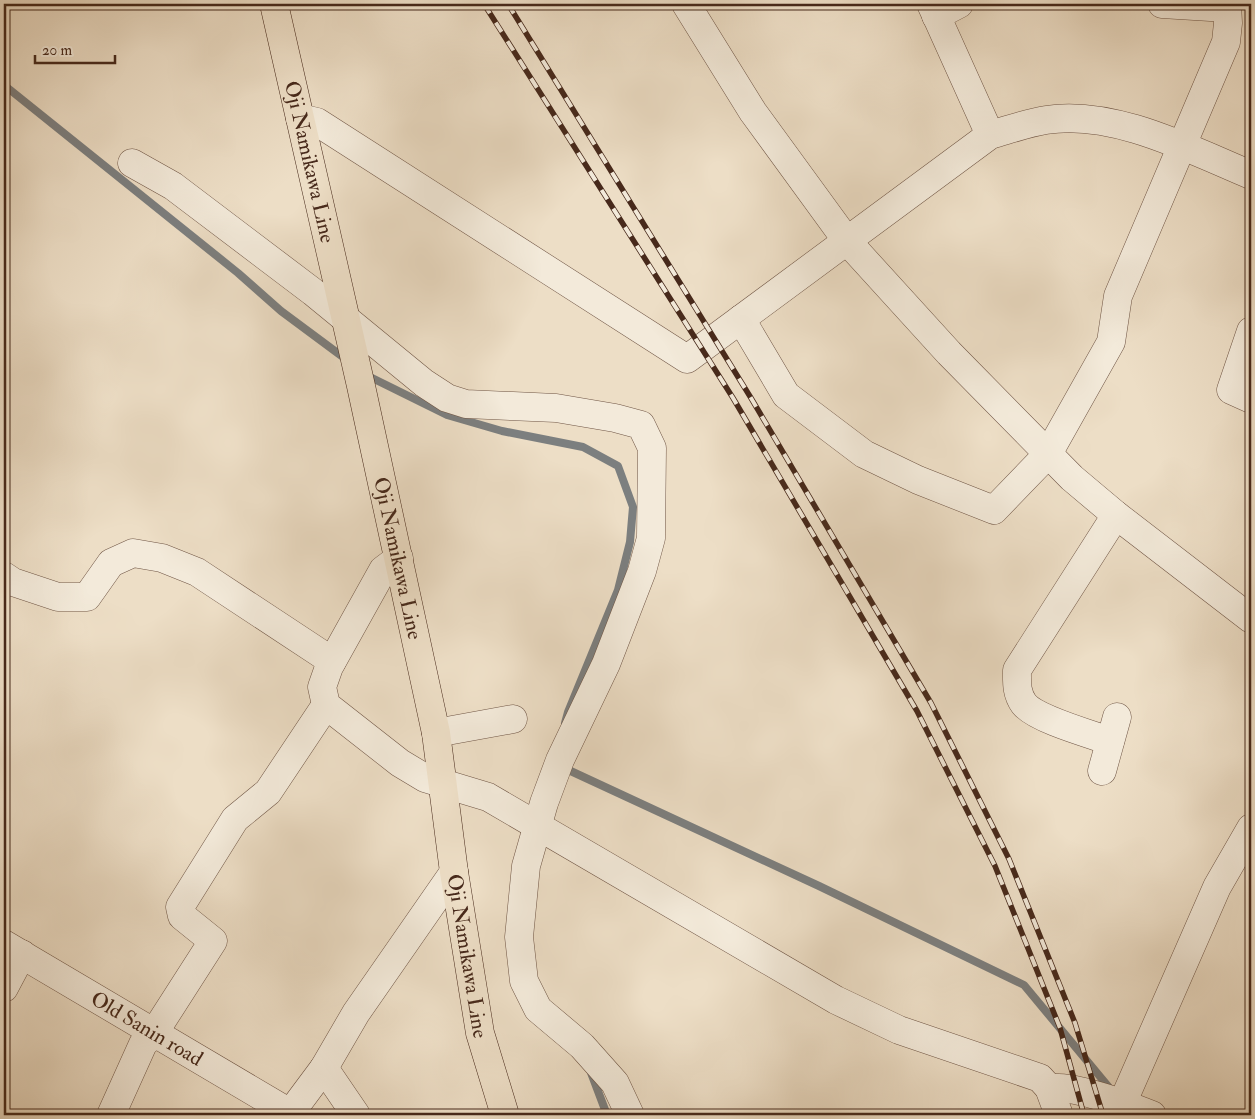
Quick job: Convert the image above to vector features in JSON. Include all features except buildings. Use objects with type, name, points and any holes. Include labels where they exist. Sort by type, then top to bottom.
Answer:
[{"type":"main road","name":"Oji Namikawa Line","points":[[274,4],[361,386],[436,733],[454,872],[480,1033],[505,1115]]},
{"type":"street","points":[[686,4],[753,112],[847,240],[949,353],[1072,478],[1116,515],[1251,619]]},
{"type":"street","points":[[741,319],[786,395],[864,454],[918,480],[994,510],[1048,454],[1110,342],[1118,296],[1226,42],[1227,6],[1162,4]]},
{"type":"street","points":[[942,8],[990,135]]},
{"type":"street","points":[[300,118],[317,122],[687,359],[990,135],[1046,120],[1090,119],[1135,129],[1182,146],[1251,175]]},
{"type":"street","points":[[132,163],[173,186],[347,325],[424,383],[448,398],[466,404],[556,408],[615,418],[642,425],[652,448],[651,538],[642,571],[606,664],[560,760],[537,826],[526,866],[519,937],[524,980],[538,1009],[582,1046],[615,1083],[630,1115]]},
{"type":"street","points":[[1251,330],[1231,390],[1251,399]]},
{"type":"street","points":[[1102,771],[1113,729],[1035,713],[1024,704],[1016,687],[1017,670],[1116,515]]},
{"type":"street","points":[[4,576],[13,582],[58,597],[87,597],[111,563],[133,552],[162,558],[197,572],[332,661]]},
{"type":"street","points":[[399,558],[383,570],[332,661],[322,687],[326,706],[400,763],[425,778],[488,797],[836,1000],[899,1030],[1040,1078],[1049,1088],[1059,1115]]},
{"type":"street","points":[[111,1115],[143,1044],[154,1033],[213,941],[182,916],[180,907],[235,819],[268,792],[326,706]]},
{"type":"street","points":[[436,733],[513,719]]},
{"type":"street","points":[[1122,1104],[1217,887],[1251,828]]},
{"type":"street","name":"Old Sanin road","points":[[13,949],[289,1114],[324,1068],[356,1013],[454,872]]},
{"type":"street","points":[[4,988],[13,949]]},
{"type":"street","points":[[324,1068],[356,1115]]},
{"type":"street","points":[[1049,1088],[1063,1087],[1152,1115]]},
{"type":"waterway","points":[[4,85],[238,273],[281,311],[347,360]]},
{"type":"waterway","points":[[366,375],[447,415],[502,431],[583,447],[618,466],[633,507],[630,542],[618,590],[565,723]]},
{"type":"waterway","points":[[562,767],[819,886],[1024,985],[1112,1091]]},
{"type":"waterway","points":[[590,1070],[607,1115]]},
{"type":"railway","points":[[484,4],[733,398],[917,711],[995,866],[1060,1028],[1084,1115]]},
{"type":"railway","points":[[508,4],[751,398],[931,703],[1009,859],[1075,1023],[1103,1115]]}]
